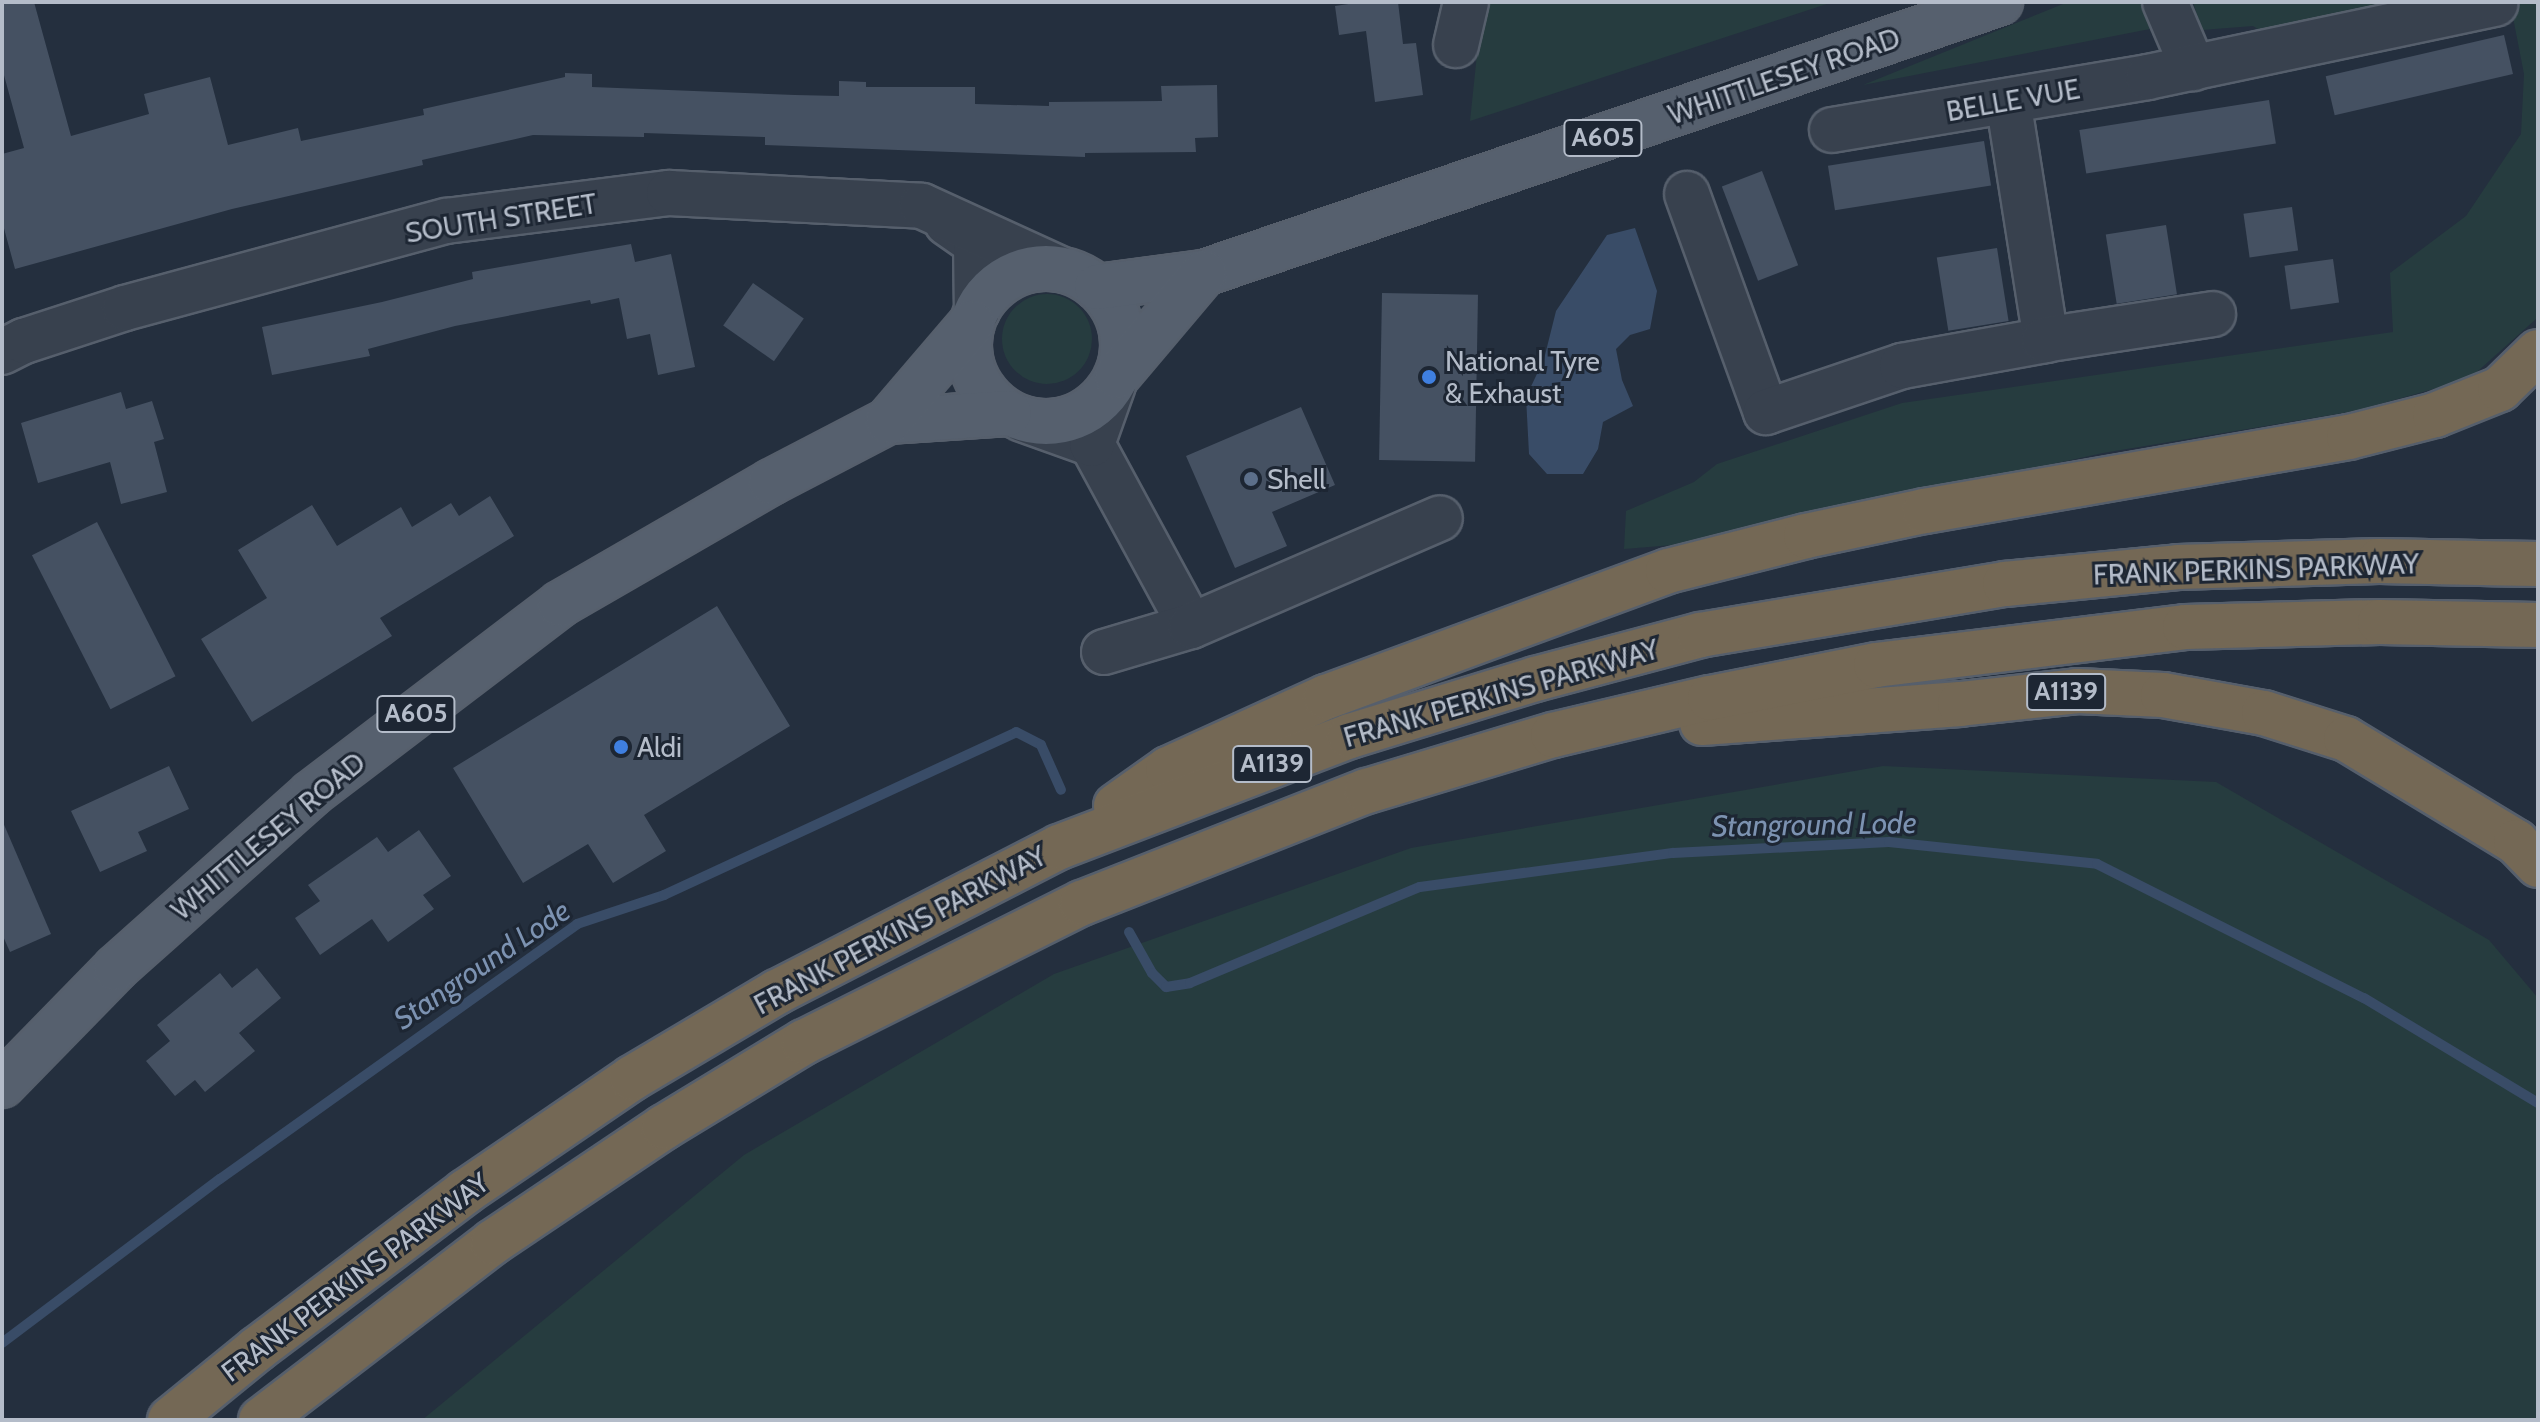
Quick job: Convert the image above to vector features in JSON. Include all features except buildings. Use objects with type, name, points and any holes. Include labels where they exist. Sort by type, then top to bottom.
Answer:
[{"type":"highway","name":"A1139","points":[[1059,847],[1182,762],[1326,697],[1668,571],[1806,536],[1925,511],[2349,437],[2435,415],[2500,389],[2538,352]]},
{"type":"highway","name":"FRANK PERKINS PARKWAY","points":[[170,1420],[257,1349],[465,1192],[632,1078],[791,984],[1059,847],[1198,791],[1350,736],[1535,679],[1700,635],[2005,584],[2178,567],[2379,561],[2538,564]]},
{"type":"highway","name":"FRANK PERKINS PARKWAY","points":[[261,1420],[493,1242],[664,1127],[804,1042],[959,962],[1110,891],[1367,791],[1553,735],[1710,698],[1876,665],[2185,627],[2380,622],[2538,625]]},
{"type":"highway","name":"A1139","points":[[1553,735],[1960,704],[2077,691],[2163,695],[2264,713],[2346,739],[2516,842],[2538,865]]},
{"type":"main road","name":"WHITTLESEY ROAD","points":[[1097,287],[1204,273],[2000,2]]},
{"type":"main road","name":"A605","points":[[974,317],[991,291],[1010,276],[1033,269],[1058,268]]},
{"type":"main road","points":[[1058,268],[1079,275],[1097,287],[1113,306],[1122,328],[1123,353],[1115,381]]},
{"type":"main road","name":"A605","points":[[1015,416],[1048,423],[1074,418],[1096,405],[1204,273]]},
{"type":"main road","name":"WHITTLESEY ROAD","points":[[2,1085],[116,968],[311,794],[560,604],[771,482],[888,421],[974,317]]},
{"type":"main road","points":[[974,317],[968,349],[974,374],[988,397],[1015,416]]},
{"type":"main road","name":"WHITTLESEY ROAD","points":[[888,421],[1015,416]]},
{"type":"street","points":[[1456,45],[1466,2]]},
{"type":"street","points":[[2165,2],[2193,68]]},
{"type":"street","name":"BELLE VUE","points":[[1832,130],[2193,68],[2495,4]]},
{"type":"street","points":[[2008,101],[2044,340]]},
{"type":"street","name":"SOUTH STREET","points":[[2,352],[24,341],[168,295],[446,221],[669,193],[922,206],[1058,268]]},
{"type":"street","points":[[1687,194],[1766,412],[1902,366],[2213,314]]},
{"type":"street","points":[[922,206],[976,243],[974,317]]},
{"type":"street","points":[[1092,444],[1115,381]]},
{"type":"street","points":[[1015,416],[1092,444],[1191,626]]},
{"type":"street","points":[[1104,652],[1191,626],[1440,518]]},
{"type":"green space","points":[[1490,2],[1833,2],[1470,121],[1477,54]]},
{"type":"green space","points":[[2068,2],[2143,2],[2150,29],[1863,85]]},
{"type":"green space","points":[[2193,2],[2443,2],[2272,38],[2253,26],[2202,30]]},
{"type":"green space","points":[[2510,2],[2538,2],[2538,312],[2536,319],[2469,379],[2355,411],[2103,453],[1685,544],[1624,549],[1626,511],[1694,482],[1717,464],[1902,403],[2393,332],[2390,273],[2466,216],[2521,134],[2524,74]]},
{"type":"green space","points":[[1047,294],[1064,298],[1079,307],[1088,322],[1092,339],[1088,356],[1079,371],[1064,380],[1047,384],[1030,380],[1015,371],[1006,356],[1002,339],[1006,322],[1015,307],[1030,298]]},
{"type":"green space","points":[[1883,766],[2216,782],[2489,940],[2538,998],[2538,1420],[422,1420],[744,1155],[1054,974],[1411,848]]},
{"type":"water","points":[[1635,228],[1657,291],[1650,329],[1630,335],[1616,349],[1622,380],[1633,406],[1603,422],[1598,449],[1583,474],[1547,474],[1529,454],[1526,397],[1544,359],[1556,311],[1607,235]]},
{"type":"waterway","name":"Stanground Lode","points":[[2,1343],[220,1179],[577,924],[664,895],[1016,732],[1041,745],[1061,790]]},
{"type":"waterway","name":"Stanground Lode","points":[[1129,932],[1152,973],[1166,987],[1190,983],[1420,887],[1673,853],[1889,842],[2097,864],[2364,998],[2538,1103]]},
{"type":"place","name":"National Tyre & Exhaust","points":[[1429,377]]},
{"type":"place","name":"Shell","points":[[1251,479]]},
{"type":"place","name":"Aldi","points":[[621,747]]}]
